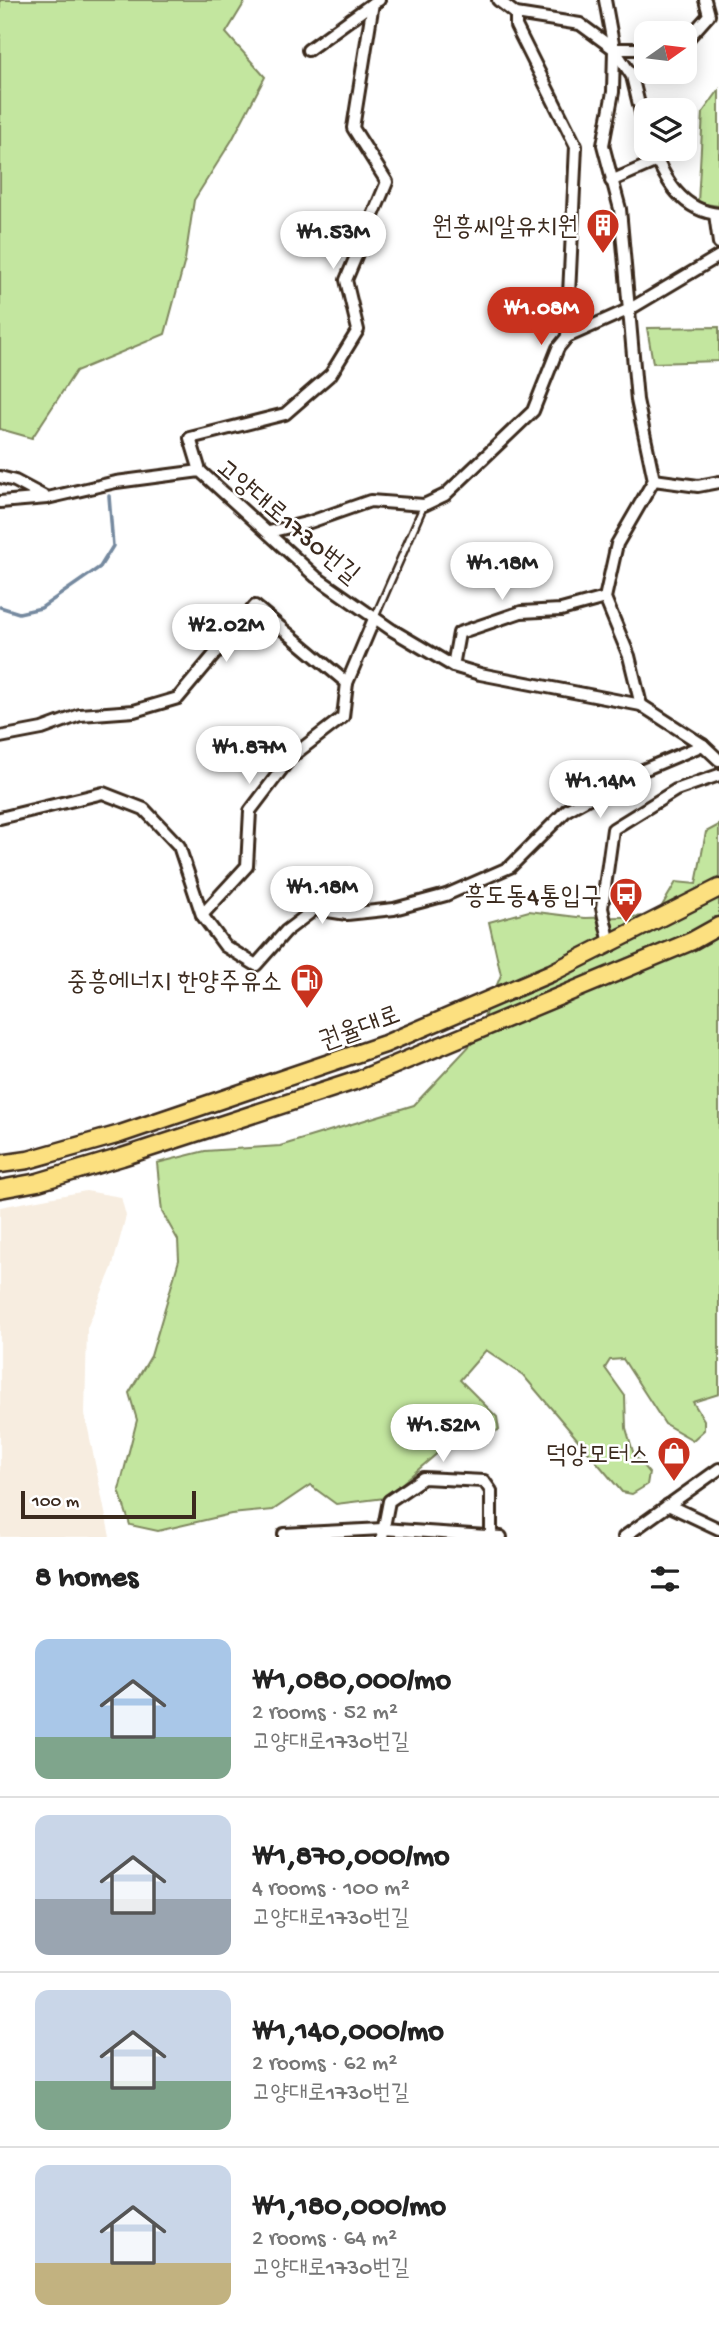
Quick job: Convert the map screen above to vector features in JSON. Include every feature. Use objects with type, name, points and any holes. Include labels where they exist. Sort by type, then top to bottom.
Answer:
[{"type":"main road","name":"권율대로","points":[[0,1164],[28,1160],[120,1134],[385,1044],[610,944],[719,888]]},
{"type":"main road","name":"권율대로","points":[[0,1189],[38,1182],[122,1157],[360,1079],[692,941],[719,926]]},
{"type":"street","points":[[498,0],[516,14],[580,24],[614,48],[632,76],[637,98]]},
{"type":"street","points":[[605,0],[614,48],[612,92],[603,145],[621,209],[637,400],[654,480],[617,544],[605,597],[629,656],[641,705]]},
{"type":"street","points":[[697,28],[709,15],[705,0]]},
{"type":"street","points":[[308,50],[376,2]]},
{"type":"street","points":[[200,471],[190,438],[285,414],[331,374],[358,330],[346,280],[387,181],[353,128],[376,2]]},
{"type":"street","points":[[516,14],[516,26],[576,146],[567,337]]},
{"type":"street","points":[[614,48],[634,49]]},
{"type":"street","points":[[611,181],[657,161],[689,207],[717,214],[719,243]]},
{"type":"street","points":[[269,532],[370,501],[424,505],[445,495],[533,411],[558,348],[567,337],[630,309],[719,256]]},
{"type":"street","name":"고양대로1730번길","points":[[0,502],[47,498],[116,482],[200,471],[316,577],[374,619],[453,666],[480,674],[641,705],[703,745],[719,760]]},
{"type":"street","points":[[0,477],[15,481],[47,498]]},
{"type":"street","points":[[654,480],[698,486],[719,482]]},
{"type":"street","points":[[453,666],[459,633],[521,612],[561,610],[605,597]]},
{"type":"street","points":[[0,737],[42,729],[80,715],[134,711],[178,698],[255,606],[347,683]]},
{"type":"street","points":[[202,915],[247,866],[250,811],[291,757],[343,717],[347,683],[374,619]]},
{"type":"street","points":[[0,817],[103,793],[144,809],[179,846],[202,915],[225,946],[256,965],[286,931],[315,909],[347,914],[394,909],[446,895],[510,867],[567,810],[629,776],[703,745]]},
{"type":"street","points":[[610,944],[602,908],[613,829],[676,790],[719,775]]},
{"type":"street","points":[[624,1537],[719,1469]]},
{"type":"street","points":[[284,1537],[284,1534],[382,1533],[496,1536],[491,1491],[484,1481],[423,1478],[389,1501],[382,1533]]},
{"type":"street","points":[[668,1505],[719,1528]]},
{"type":"lane","points":[[374,619],[424,505]]},
{"type":"shaded area","points":[[86,1191],[121,1197],[126,1216],[112,1268],[87,1328],[85,1414],[110,1537],[0,1537],[0,1207]]},
{"type":"green space","points":[[0,0],[246,0],[226,33],[265,77],[232,140],[194,200],[185,260],[165,334],[76,371],[32,438],[0,429]]},
{"type":"green space","points":[[719,90],[719,206],[698,203],[703,112]]},
{"type":"green space","points":[[719,327],[719,361],[653,363],[647,328]]},
{"type":"green space","points":[[719,825],[719,1394],[693,1402],[704,1420],[704,1430],[693,1440],[665,1424],[623,1359],[610,1360],[605,1368],[625,1396],[626,1428],[634,1455],[649,1473],[647,1485],[632,1494],[622,1492],[523,1375],[486,1350],[460,1380],[497,1417],[499,1430],[447,1445],[385,1498],[336,1504],[310,1485],[273,1510],[231,1514],[158,1531],[130,1525],[119,1490],[137,1420],[129,1393],[151,1356],[179,1260],[178,1240],[162,1212],[157,1163],[205,1151],[280,1146],[414,1105],[474,1041],[501,975],[489,922],[529,911],[585,918],[656,916],[676,882],[696,884],[706,832]]},
{"type":"waterway","points":[[0,607],[19,613],[41,608],[100,567],[113,546],[109,496]]},
{"type":"place","name":"원흥씨알유치원","points":[[603,255]]},
{"type":"place","name":"흥도동4통입구","points":[[626,924]]},
{"type":"place","name":"중흥에너지 한양주유소","points":[[307,1010]]},
{"type":"place","name":"덕양모터스","points":[[674,1483]]}]
